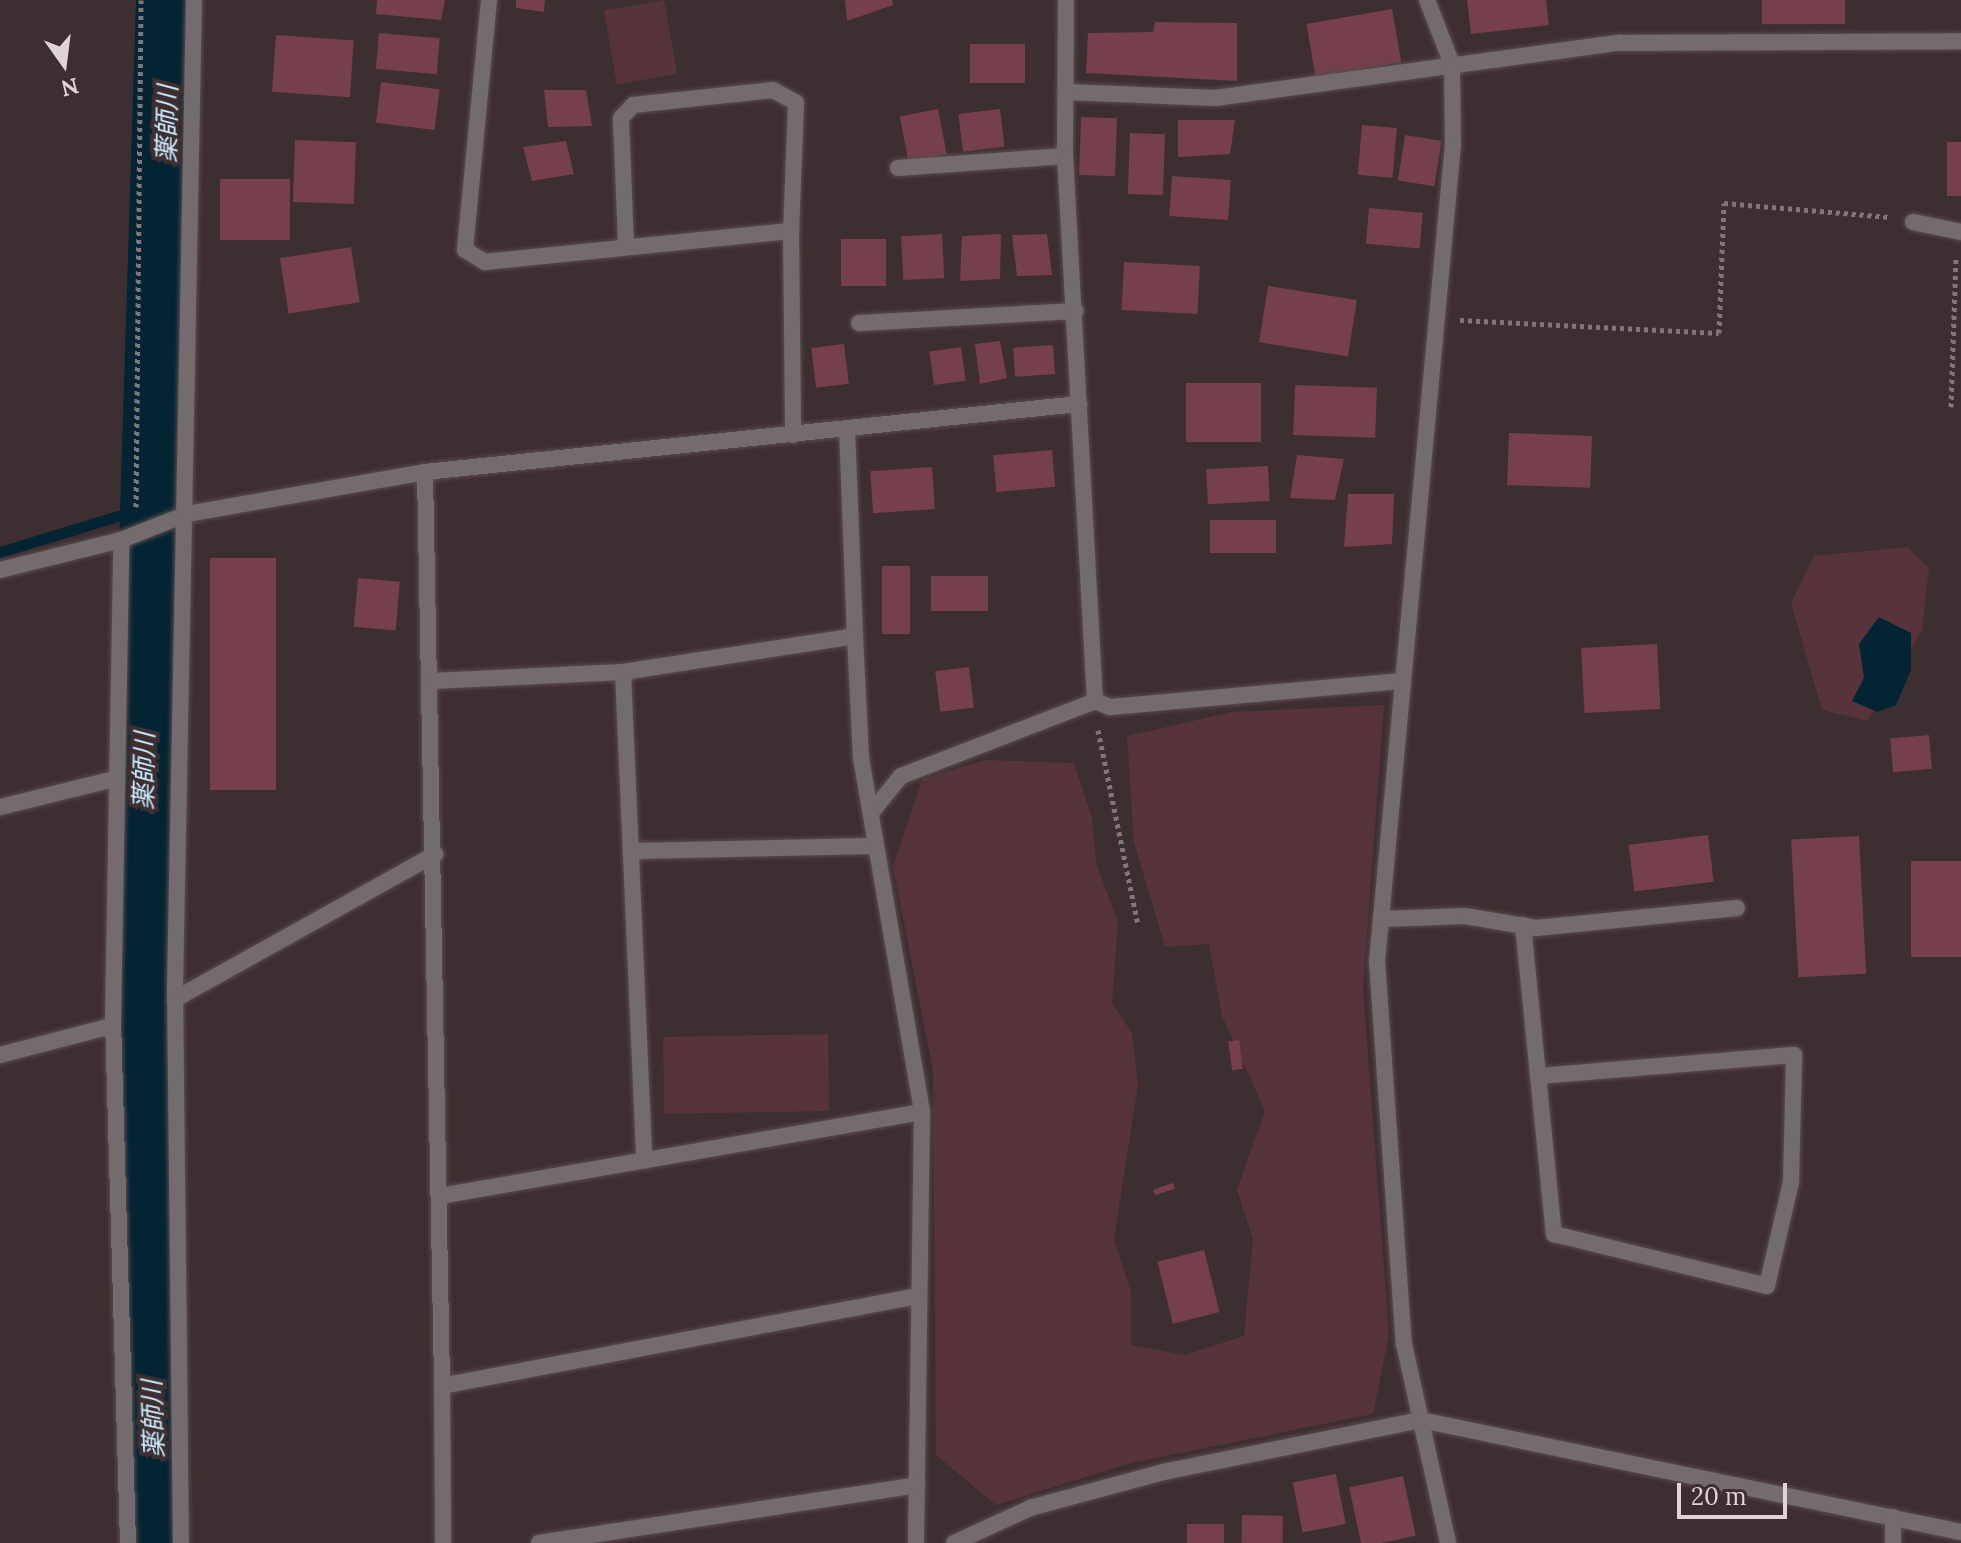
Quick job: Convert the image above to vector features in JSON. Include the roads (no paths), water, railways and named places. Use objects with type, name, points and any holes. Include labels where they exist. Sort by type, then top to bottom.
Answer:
[{"type":"street","points":[[181,1543],[175,999],[187,514],[194,0]]},
{"type":"street","points":[[489,0],[465,250],[485,262],[626,244],[791,231]]},
{"type":"street","points":[[1066,0],[1065,156],[1076,311],[1095,701]]},
{"type":"street","points":[[1427,0],[1452,64],[1453,144],[1377,961],[1404,1344],[1448,1543]]},
{"type":"street","points":[[1067,92],[1215,98],[1619,43],[1961,41]]},
{"type":"street","points":[[626,244],[621,118],[633,105],[773,90],[796,103],[791,231],[793,435]]},
{"type":"street","points":[[898,168],[1065,156]]},
{"type":"street","points":[[1913,222],[1959,231]]},
{"type":"street","points":[[859,323],[1076,311]]},
{"type":"street","points":[[0,570],[121,540],[187,514],[425,472],[1079,404]]},
{"type":"street","points":[[847,428],[855,636],[871,813],[922,1112],[916,1543]]},
{"type":"street","points":[[425,472],[435,854],[443,1543]]},
{"type":"street","points":[[121,540],[114,779],[112,1023],[128,1543]]},
{"type":"street","points":[[432,681],[623,672],[855,636]]},
{"type":"street","points":[[623,672],[644,1161]]},
{"type":"street","points":[[871,813],[901,776],[1095,701],[1110,707],[1403,681]]},
{"type":"street","points":[[0,807],[114,779]]},
{"type":"street","points":[[631,851],[876,846]]},
{"type":"street","points":[[175,999],[435,854]]},
{"type":"street","points":[[1381,919],[1465,916],[1523,925],[1737,908]]},
{"type":"street","points":[[1523,925],[1538,1076],[1554,1234],[1767,1286],[1791,1182],[1794,1055],[1538,1076]]},
{"type":"street","points":[[0,1055],[112,1023]]},
{"type":"street","points":[[440,1196],[922,1112]]},
{"type":"street","points":[[442,1386],[919,1296]]},
{"type":"street","points":[[954,1543],[1030,1508],[1163,1472],[1421,1420],[1961,1532]]},
{"type":"street","points":[[539,1543],[918,1485]]},
{"type":"street","points":[[1893,1517],[1893,1543]]},
{"type":"water","points":[[1879,617],[1911,633],[1911,670],[1896,705],[1877,712],[1852,701],[1864,678],[1859,644]]},
{"type":"waterway","name":"薬師川","points":[[157,1543],[143,833],[169,0]]},
{"type":"waterway","points":[[0,552],[118,516]]}]
